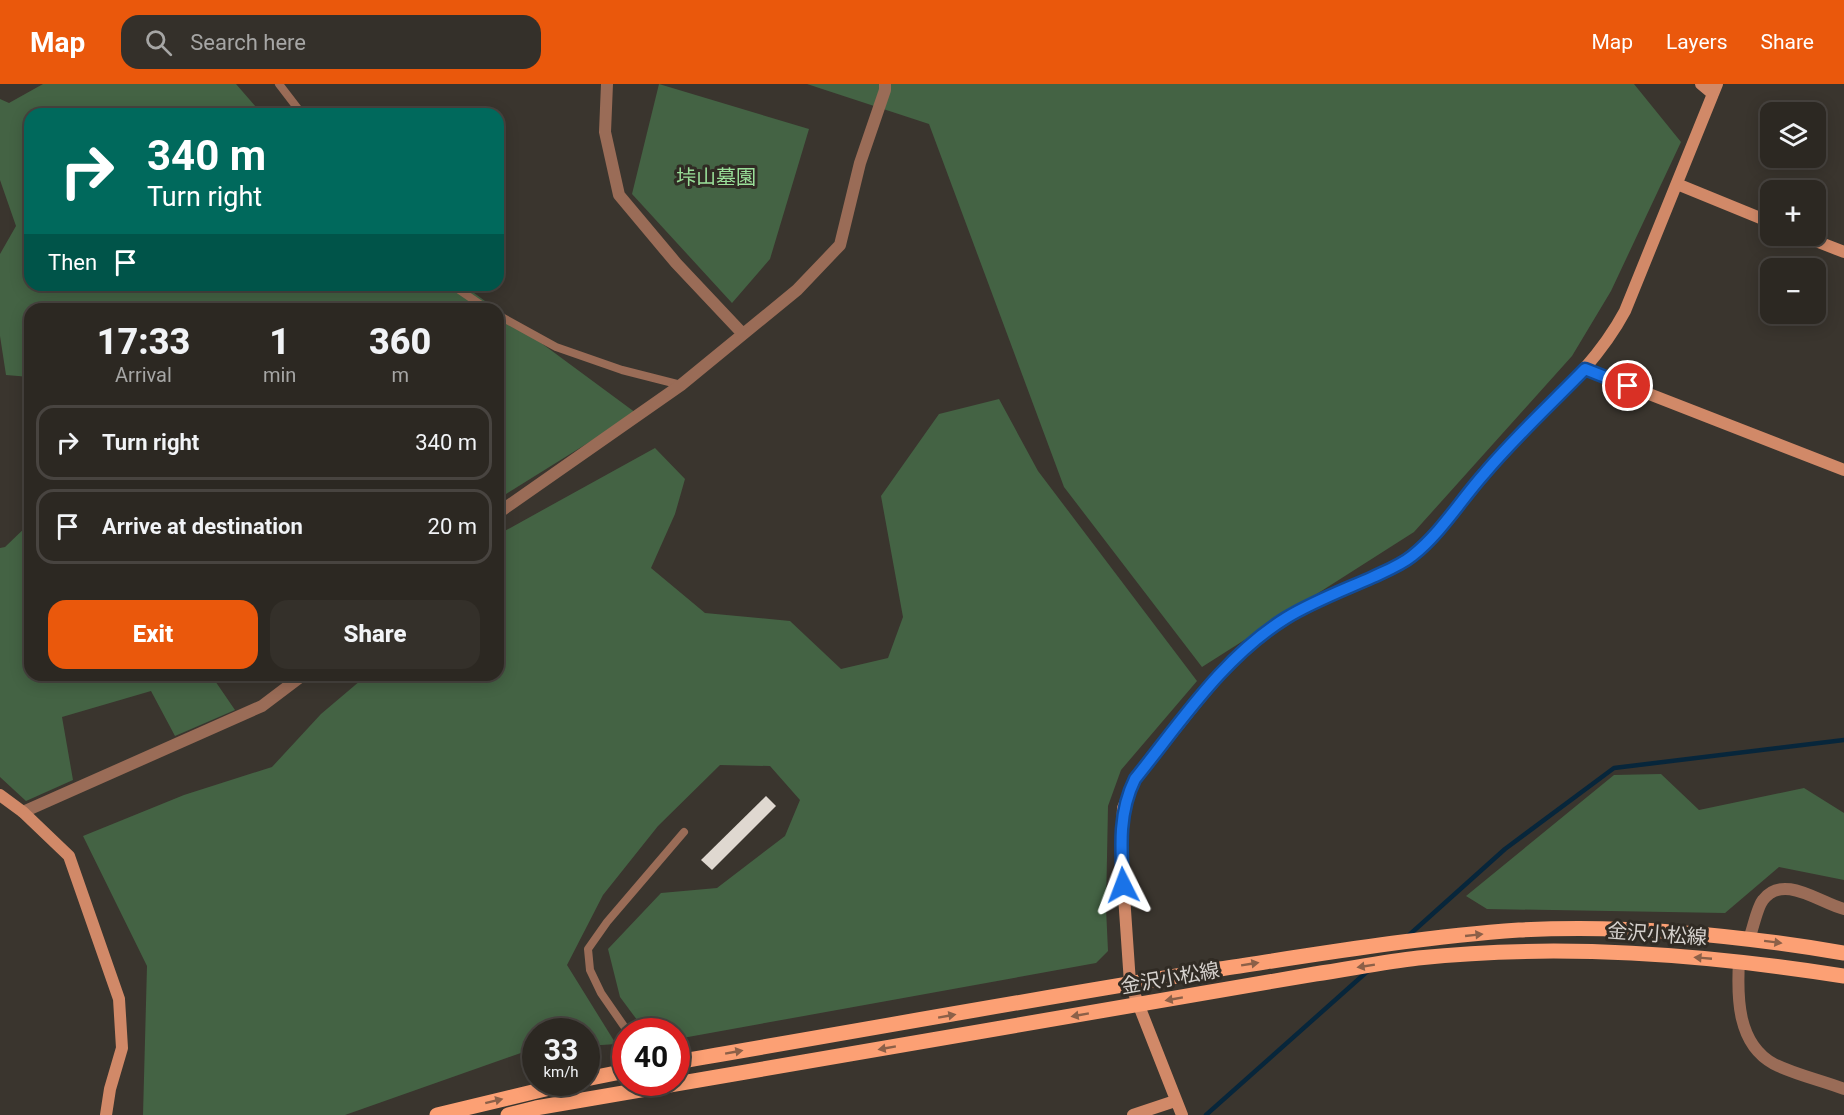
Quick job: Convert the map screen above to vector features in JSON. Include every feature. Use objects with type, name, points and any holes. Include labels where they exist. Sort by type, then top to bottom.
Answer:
[{"type":"main road","name":"金沢小松線","points":[[690,1060],[1130,983],[1312,955],[1520,930],[1623,929],[1749,939],[1844,953]]},
{"type":"main road","name":"金沢小松線","points":[[508,1115],[548,1106],[1418,958],[1519,952],[1622,951],[1739,961],[1844,975]]},
{"type":"main road","points":[[437,1115],[522,1095]]},
{"type":"street","points":[[607,84],[605,132],[619,195],[676,263],[742,333]]},
{"type":"street","points":[[504,509],[681,385],[796,290],[840,245],[860,163],[885,90],[885,84]]},
{"type":"street","points":[[1133,1115],[1178,1107],[1130,983],[1121,852],[1123,808],[1135,779],[1178,724],[1239,654],[1286,619],[1311,604],[1389,569],[1412,556],[1433,537],[1517,437],[1585,369],[1616,330],[1677,184],[1715,89],[1701,84]]},
{"type":"street","points":[[1677,184],[1760,218]]},
{"type":"street","points":[[1826,245],[1844,252]]},
{"type":"street","points":[[1585,369],[1844,470]]},
{"type":"street","points":[[23,812],[262,706],[295,681]]},
{"type":"street","points":[[0,795],[23,812],[69,856],[119,999],[122,1048],[110,1089],[106,1115]]},
{"type":"street","points":[[1749,939],[1762,900],[1773,890],[1787,888],[1844,909]]},
{"type":"street","points":[[1739,961],[1737,993],[1740,1015],[1755,1048],[1772,1063],[1844,1089]]},
{"type":"lane","points":[[279,84],[297,108]]},
{"type":"lane","points":[[461,291],[478,303]]},
{"type":"lane","points":[[504,318],[556,347],[622,370],[681,385]]},
{"type":"lane","points":[[618,1018],[601,993],[590,970],[588,949],[684,832]]},
{"type":"green space","points":[[43,84],[236,84],[257,108],[24,108],[24,291],[471,291],[488,303],[24,303],[24,376],[6,375],[0,336],[0,254],[16,226],[0,180],[0,99],[9,103]]},
{"type":"green space","name":"垰山墓園","points":[[659,84],[809,129],[770,259],[732,303],[632,194]]},
{"type":"green space","points":[[807,84],[1634,84],[1681,142],[1611,291],[1572,356],[1414,532],[1202,667],[1064,487],[929,124]]},
{"type":"green space","points":[[504,315],[636,413],[504,495]]},
{"type":"green space","points":[[999,399],[1038,471],[1197,681],[1121,770],[1108,806],[1106,908],[1108,951],[1096,963],[690,1037],[690,1018],[636,1018],[620,997],[608,949],[661,893],[717,888],[785,836],[800,800],[770,766],[720,765],[658,826],[603,895],[567,965],[600,1018],[522,1018],[522,1053],[345,1115],[143,1115],[147,966],[83,836],[184,795],[272,767],[321,714],[360,681],[504,681],[504,531],[655,448],[685,479],[675,514],[651,568],[705,613],[790,621],[841,669],[888,658],[903,617],[881,496],[939,414]]},
{"type":"green space","points":[[24,529],[24,681],[215,681],[235,710],[175,736],[151,691],[62,717],[73,780],[26,801],[0,777],[0,548],[5,547]]},
{"type":"green space","points":[[1661,774],[1699,810],[1804,788],[1844,813],[1844,880],[1779,867],[1725,913],[1487,909],[1466,896],[1614,775]]},
{"type":"green space","points":[[600,1018],[612,1038],[612,1044],[600,1045]]},
{"type":"building","points":[[766,796],[776,806],[712,870],[701,860]]},
{"type":"waterway","points":[[1408,936],[1505,849],[1614,768],[1844,740]]},
{"type":"waterway","points":[[1206,1115],[1370,969]]},
{"type":"route","points":[[1123,885],[1121,852],[1123,808],[1135,779],[1178,724],[1239,654],[1251,643],[1311,604],[1400,564],[1412,556],[1433,537],[1517,437],[1585,369],[1628,386]]}]
